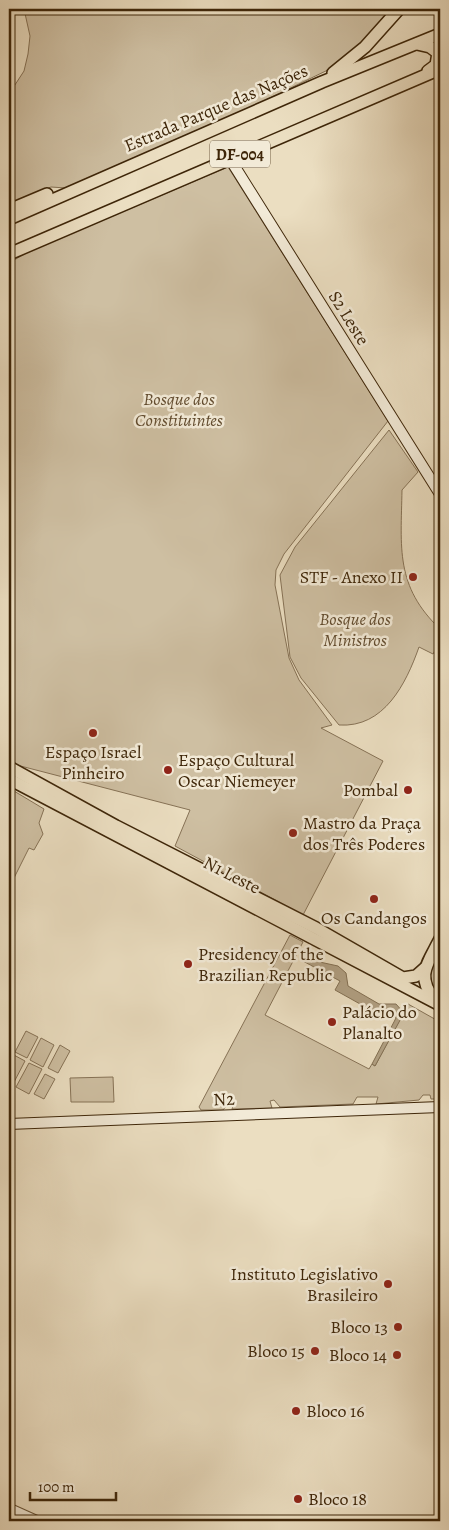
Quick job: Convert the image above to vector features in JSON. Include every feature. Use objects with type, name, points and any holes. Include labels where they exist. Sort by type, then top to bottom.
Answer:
[{"type":"highway","points":[[322,82],[365,47],[398,9]]},
{"type":"highway","name":"Estrada Parque das Nações","points":[[9,220],[63,194],[322,82],[440,34]]},
{"type":"highway","points":[[416,44],[434,49],[438,57],[436,64],[420,76]]},
{"type":"highway","name":"DF-004","points":[[9,254],[420,76],[439,70]]},
{"type":"highway","points":[[9,210],[43,195],[54,192],[63,194]]},
{"type":"highway","name":"N1 Leste","points":[[9,767],[116,826],[316,928],[403,978],[416,976],[425,968]]},
{"type":"highway","name":"N1 Leste","points":[[9,779],[439,1005]]},
{"type":"highway","points":[[439,1005],[425,985],[425,968],[440,939]]},
{"type":"main road","name":"S2 Leste","points":[[230,159],[440,494]]},
{"type":"main road","name":"N2","points":[[9,1124],[440,1107]]},
{"type":"street","points":[[9,1508],[38,1521]]},
{"type":"green space","points":[[24,9],[392,9],[363,44],[332,68],[247,109],[66,188],[51,187],[9,204],[9,94],[24,71],[28,54],[30,36]]},
{"type":"green space","name":"Bosque dos Constituintes","points":[[228,167],[388,421],[284,554],[276,570],[275,585],[289,658],[299,680],[332,725],[321,728],[383,761],[303,915],[175,846],[190,810],[9,763],[9,263],[28,252]]},
{"type":"green space","name":"Bosque dos Ministros","points":[[389,430],[418,472],[402,490],[401,530],[404,565],[415,597],[425,613],[440,629],[440,641],[433,654],[419,647],[400,689],[381,711],[369,719],[355,724],[339,725],[301,678],[290,657],[280,575],[295,547]]},
{"type":"green space","points":[[9,788],[44,809],[39,823],[43,834],[34,850],[29,848],[9,888]]},
{"type":"green space","points":[[290,935],[303,942],[265,1015],[369,1069],[372,1064],[375,1066],[408,1004],[440,1022],[440,1099],[431,1099],[430,1095],[423,1095],[419,1100],[376,1104],[378,1097],[357,1097],[353,1104],[280,1107],[274,1100],[270,1101],[272,1108],[232,1109],[234,1103],[229,1102],[223,1110],[201,1110],[199,1107]]},
{"type":"green space","points":[[440,953],[440,993],[429,987],[428,976]]},
{"type":"green space","points":[[26,1031],[38,1037],[27,1058],[15,1052]]},
{"type":"green space","points":[[41,1038],[54,1045],[43,1067],[30,1060]]},
{"type":"green space","points":[[60,1045],[70,1051],[58,1073],[48,1068]]},
{"type":"green space","points":[[12,1054],[25,1061],[12,1086],[9,1084],[9,1061]]},
{"type":"green space","points":[[29,1063],[42,1069],[29,1094],[16,1087]]},
{"type":"green space","points":[[45,1074],[55,1079],[44,1099],[34,1094]]},
{"type":"green space","points":[[113,1077],[114,1102],[71,1102],[70,1078]]},
{"type":"shaded area","points":[[306,951],[315,961],[338,966],[346,973],[348,986],[379,1004],[396,1004],[404,1013],[375,1066],[372,1064],[396,1018],[380,1009],[378,1014],[335,990],[340,981],[301,960]]},
{"type":"place","name":"STF - Anexo II","points":[[413,577]]},
{"type":"place","name":"Espaço Israel Pinheiro","points":[[93,733]]},
{"type":"place","name":"Espaço Cultural Oscar Niemeyer","points":[[168,770]]},
{"type":"place","name":"Pombal","points":[[408,790]]},
{"type":"place","name":"Mastro da Praça dos Três Poderes","points":[[293,833]]},
{"type":"place","name":"Os Candangos","points":[[374,899]]},
{"type":"place","name":"Presidency of the Brazilian Republic","points":[[188,964]]},
{"type":"place","name":"Palácio do Planalto","points":[[332,1022]]},
{"type":"place","name":"Instituto Legislativo Brasileiro","points":[[388,1284]]},
{"type":"place","name":"Bloco 13","points":[[398,1327]]},
{"type":"place","name":"Bloco 15","points":[[315,1351]]},
{"type":"place","name":"Bloco 14","points":[[397,1355]]},
{"type":"place","name":"Bloco 16","points":[[296,1411]]},
{"type":"place","name":"Bloco 18","points":[[298,1499]]}]
